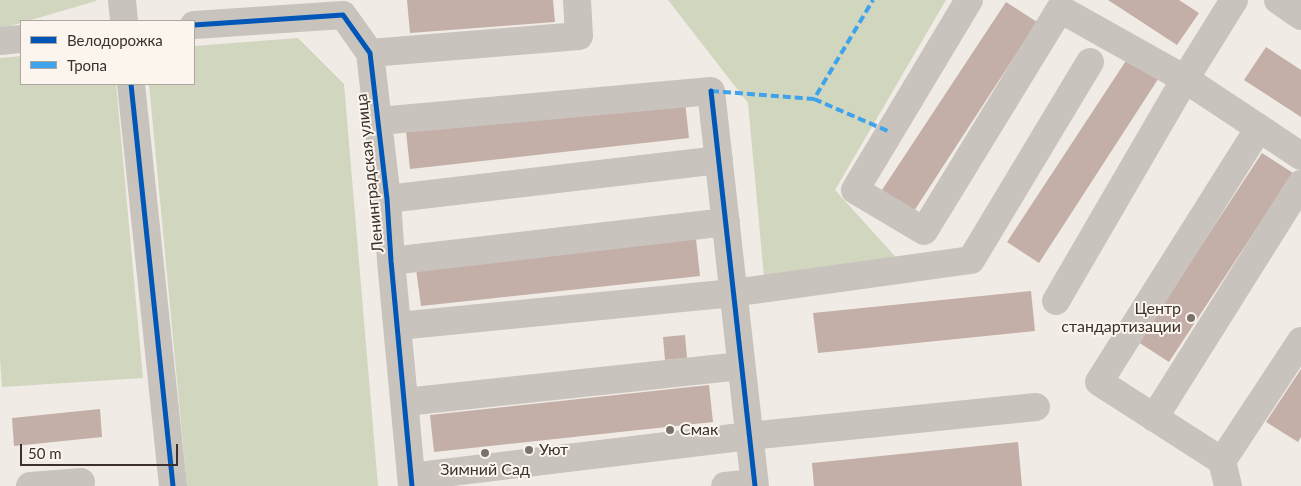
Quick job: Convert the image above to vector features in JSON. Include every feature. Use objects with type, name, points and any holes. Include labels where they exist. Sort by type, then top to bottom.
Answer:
[{"type":"street","points":[[122,0],[124,20]]},
{"type":"street","points":[[370,54],[579,36],[577,0]]},
{"type":"street","points":[[969,0],[855,190],[924,232],[1060,9],[1185,79],[1301,156]]},
{"type":"street","points":[[1056,301],[1185,79],[1234,0]]},
{"type":"street","name":"Ленинградская улица","points":[[195,25],[349,8],[370,54],[379,121],[412,482]]},
{"type":"street","points":[[0,41],[20,39]]},
{"type":"street","points":[[398,326],[733,293],[970,260],[1090,62]]},
{"type":"street","points":[[130,85],[173,486]]},
{"type":"street","points":[[379,121],[711,90],[754,484],[725,486]]},
{"type":"street","points":[[1259,128],[1099,382],[1154,418],[1225,474],[1301,342]]},
{"type":"street","points":[[387,200],[719,160]]},
{"type":"street","points":[[1154,418],[1301,184]]},
{"type":"street","points":[[391,261],[726,222]]},
{"type":"street","points":[[405,402],[741,366]]},
{"type":"street","points":[[412,482],[749,436],[1036,407]]},
{"type":"street","points":[[30,486],[81,482]]},
{"type":"green space","points":[[0,0],[96,0],[31,20],[20,20],[20,23],[0,29]]},
{"type":"green space","points":[[668,0],[946,0],[835,190],[902,264],[764,277],[748,103]]},
{"type":"green space","points":[[298,38],[344,84],[378,486],[187,486],[149,85],[195,85],[195,46]]},
{"type":"green space","points":[[20,56],[20,85],[116,85],[143,378],[2,387],[0,359],[0,58]]},
{"type":"building","points":[[407,0],[553,0],[555,22],[410,33]]},
{"type":"building","points":[[1108,0],[1179,0],[1199,13],[1177,45]]},
{"type":"building","points":[[1006,2],[1037,22],[914,211],[882,190]]},
{"type":"building","points":[[1266,47],[1301,70],[1301,117],[1244,80]]},
{"type":"building","points":[[1131,53],[1162,73],[1039,263],[1007,242]]},
{"type":"building","points":[[685,101],[689,138],[410,169],[406,131]]},
{"type":"building","points":[[1262,153],[1293,173],[1169,362],[1138,342]]},
{"type":"building","points":[[696,239],[700,276],[421,306],[416,269]]},
{"type":"building","points":[[1031,291],[1035,331],[818,353],[813,313]]},
{"type":"building","points":[[685,335],[687,358],[665,360],[663,337]]},
{"type":"building","points":[[1301,369],[1301,437],[1298,442],[1266,422]]},
{"type":"building","points":[[709,385],[713,422],[434,452],[430,415]]},
{"type":"building","points":[[100,409],[102,437],[14,446],[12,418]]},
{"type":"building","points":[[1018,442],[1022,486],[814,486],[812,463]]},
{"type":"marked path","points":[[711,91],[814,99],[873,0]]},
{"type":"marked path","points":[[814,99],[890,132]]},
{"type":"cycle path","points":[[195,25],[343,15],[370,53],[387,199],[412,486]]},
{"type":"cycle path","points":[[131,85],[173,486]]},
{"type":"cycle path","points":[[711,91],[755,486]]},
{"type":"place","name":"Центр стандартизации","points":[[1191,318]]},
{"type":"place","name":"Смак","points":[[670,430]]},
{"type":"place","name":"Уют","points":[[529,450]]},
{"type":"place","name":"Зимний Сад","points":[[485,453]]}]
